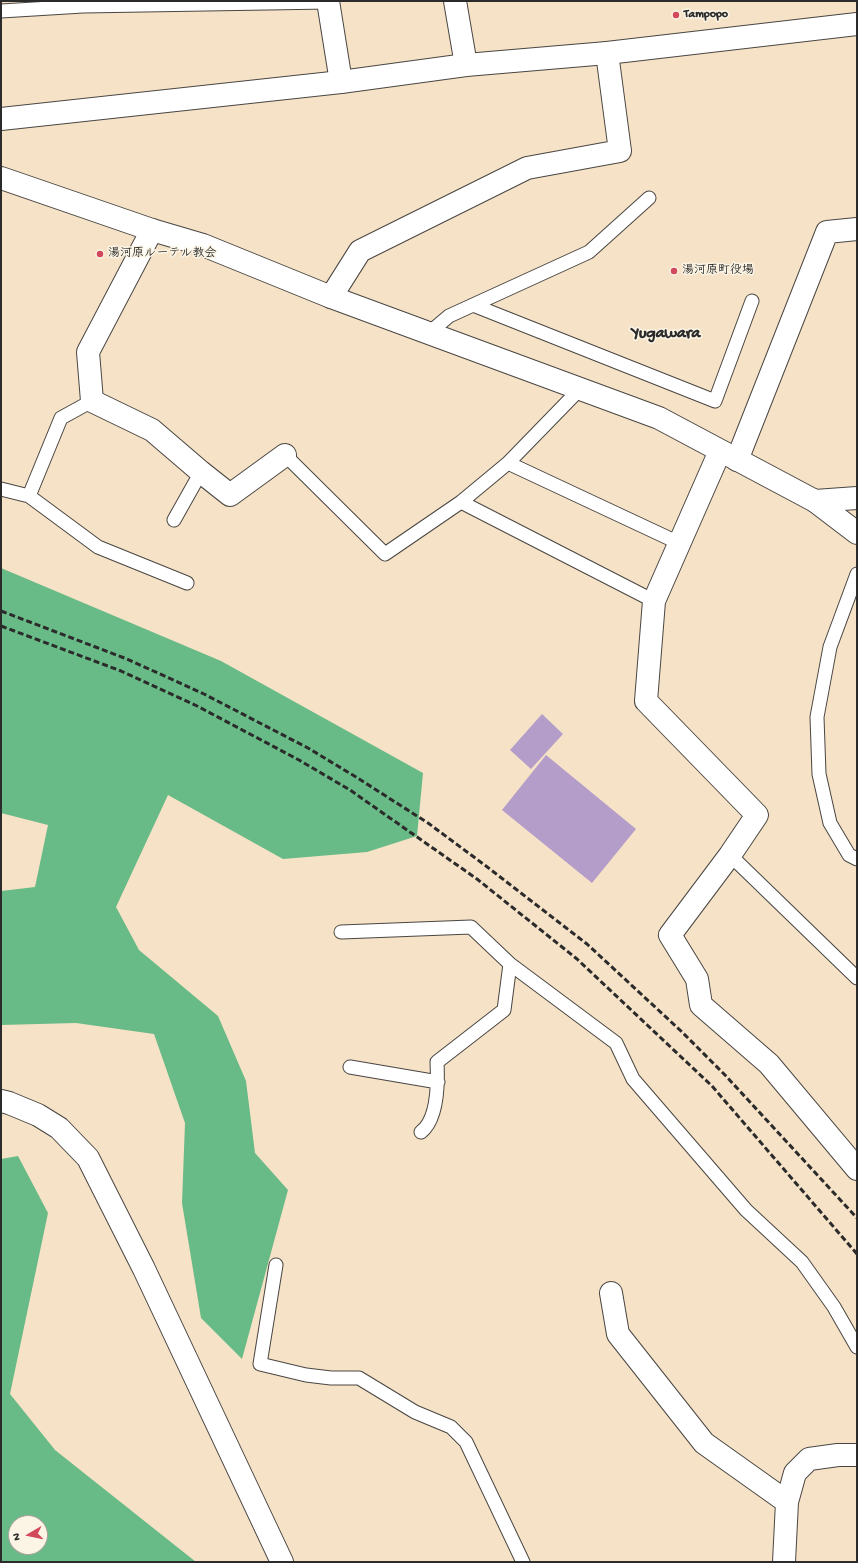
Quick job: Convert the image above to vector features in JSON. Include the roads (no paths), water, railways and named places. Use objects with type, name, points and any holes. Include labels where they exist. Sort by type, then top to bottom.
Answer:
[{"type":"street","points":[[455,1],[466,65]]},
{"type":"street","points":[[329,2],[341,82]]},
{"type":"street","points":[[1,119],[341,82],[466,65],[607,53],[857,24]]},
{"type":"street","points":[[331,297],[360,251],[528,168],[620,151],[607,53]]},
{"type":"street","points":[[1,178],[152,230],[203,245],[331,297],[660,418],[815,501],[857,532]]},
{"type":"street","points":[[857,229],[827,232],[728,455],[679,543],[654,601],[646,701],[757,815],[730,855],[670,935],[697,979],[701,1005],[769,1064],[857,1169]]},
{"type":"street","points":[[152,230],[88,352],[92,401],[152,430],[201,472],[230,494],[285,455]]},
{"type":"street","points":[[815,501],[857,498]]},
{"type":"street","points":[[1,1101],[38,1115],[59,1128],[88,1158],[144,1269],[282,1562]]},
{"type":"street","points":[[611,1293],[618,1334],[704,1443],[787,1502]]},
{"type":"street","points":[[784,1562],[787,1502],[795,1473],[809,1459],[838,1455],[857,1455]]},
{"type":"lane","points":[[1,10],[83,6],[329,2]]},
{"type":"lane","points":[[429,333],[449,316],[589,252],[649,198]]},
{"type":"lane","points":[[474,305],[715,401],[752,301]]},
{"type":"lane","points":[[285,455],[385,554],[461,502],[508,463],[580,389]]},
{"type":"lane","points":[[29,496],[62,418],[92,401]]},
{"type":"lane","points":[[508,463],[679,543]]},
{"type":"lane","points":[[174,520],[201,472]]},
{"type":"lane","points":[[1,489],[29,496],[98,547],[187,583]]},
{"type":"lane","points":[[461,502],[654,601]]},
{"type":"lane","points":[[857,574],[830,647],[817,718],[819,774],[830,823],[849,855],[857,860]]},
{"type":"lane","points":[[730,855],[857,978]]},
{"type":"lane","points":[[342,932],[471,927],[510,964],[616,1043],[633,1079],[746,1210],[802,1262],[834,1307],[857,1347]]},
{"type":"lane","points":[[421,1132],[426,1128],[433,1111],[438,1082],[436,1062],[504,1010],[510,964]]},
{"type":"lane","points":[[350,1067],[438,1082]]},
{"type":"lane","points":[[276,1265],[260,1364],[306,1375],[331,1378],[359,1378],[415,1412],[451,1427],[466,1442],[523,1562]]},
{"type":"railway","points":[[1,611],[127,659],[204,694],[308,748],[428,823],[587,944],[681,1031],[725,1075],[857,1218]]},
{"type":"railway","points":[[1,626],[121,671],[197,706],[299,760],[350,790],[477,879],[577,959],[712,1086],[857,1254]]},
{"type":"place","name":"Tampopo","points":[[676,15]]},
{"type":"place","name":"湯河原ルーテル教会","points":[[100,254]]},
{"type":"place","name":"湯河原町役場","points":[[674,271]]},
{"type":"district","name":"Yugawara","points":[[666,335]]}]
